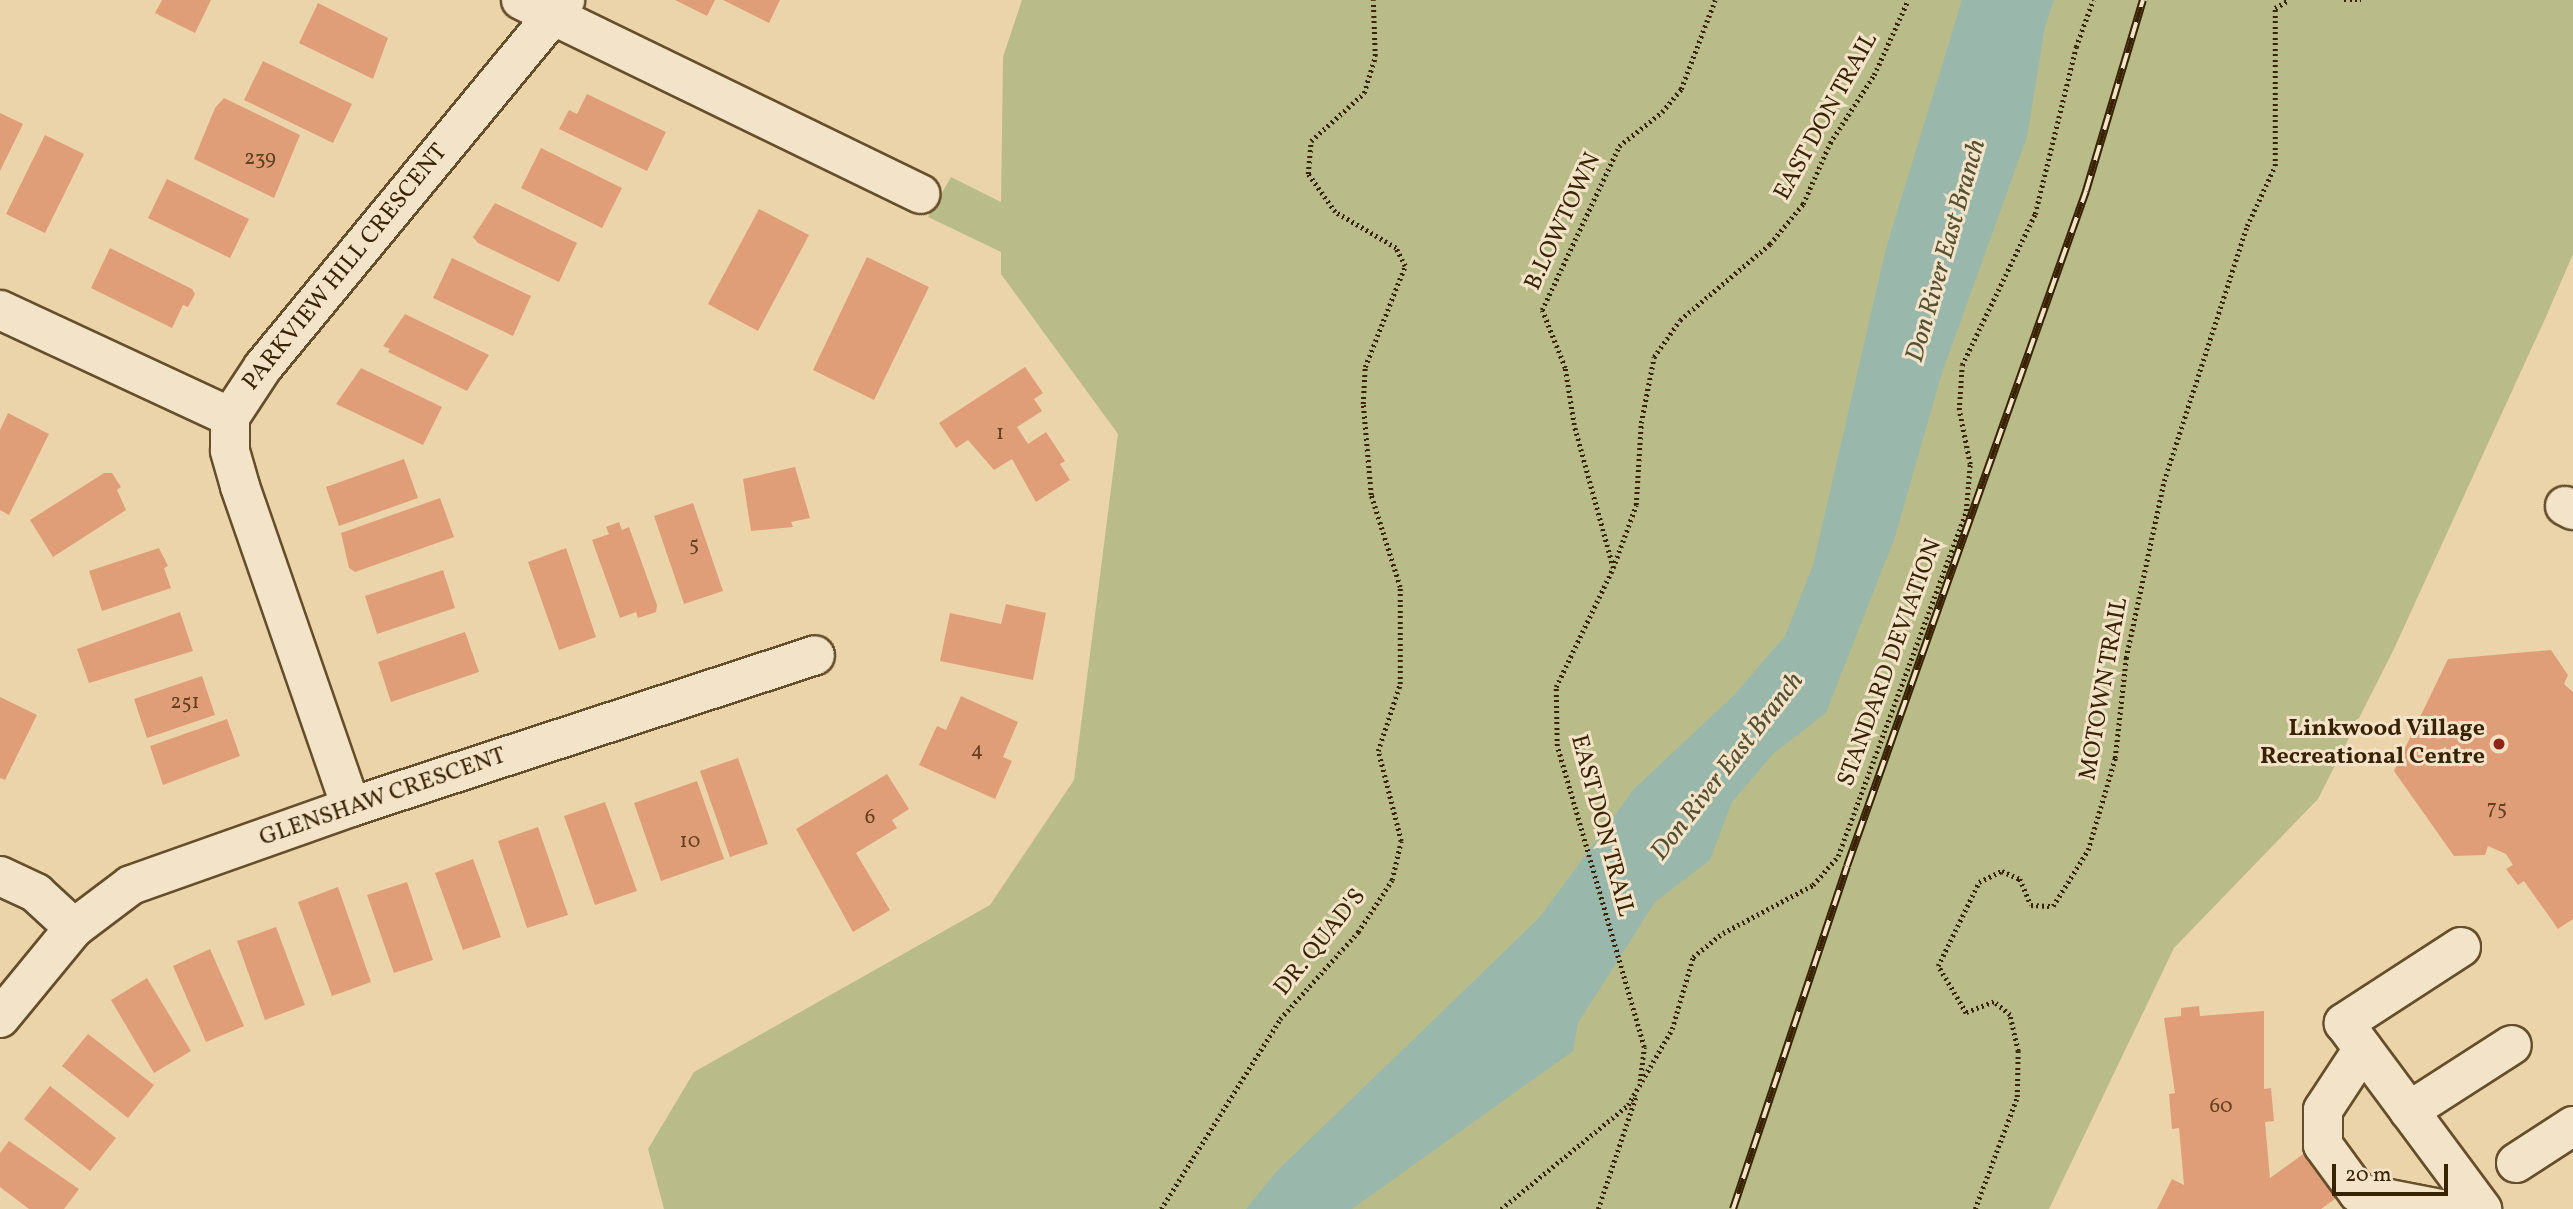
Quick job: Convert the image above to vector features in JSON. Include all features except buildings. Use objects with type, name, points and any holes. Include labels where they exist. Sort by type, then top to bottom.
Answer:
[{"type":"street","points":[[546,5],[920,194]]},
{"type":"street","name":"PARKVIEW HILL CRESCENT","points":[[351,807],[240,486],[230,450],[230,417],[263,367],[546,5]]},
{"type":"street","points":[[0,310],[230,417]]},
{"type":"street","name":"GLENSHAW CRESCENT","points":[[0,1018],[74,928],[131,885],[351,807],[815,655]]},
{"type":"street","points":[[0,876],[36,893],[74,928]]},
{"type":"street","points":[[2441,1209],[2358,1193],[2323,1145],[2323,1110],[2353,1036],[2460,947]]},
{"type":"street","points":[[2353,1036],[2482,1209]]},
{"type":"street","points":[[2409,1111],[2512,1045]]},
{"type":"street","points":[[2516,1163],[2573,1126]]},
{"type":"path","name":"DR. QUAD'S","points":[[1161,1209],[1272,1030],[1358,933],[1392,880],[1401,841],[1378,751],[1399,684],[1400,587],[1371,495],[1363,404],[1365,367],[1405,266],[1396,248],[1335,212],[1308,174],[1311,141],[1364,93],[1375,56],[1373,0]]},
{"type":"path","name":"B.LOWTOWN","points":[[1613,568],[1574,425],[1565,368],[1542,310],[1619,146],[1662,112],[1681,89],[1715,0]]},
{"type":"path","name":"EAST DON TRAIL","points":[[1598,1209],[1640,1085],[1644,1047],[1557,746],[1556,687],[1613,568],[1636,505],[1642,423],[1654,357],[1679,320],[1770,244],[1804,204],[1830,143],[1874,75],[1908,0]]},
{"type":"path","name":"STANDARD DEVIATION","points":[[1501,1209],[1597,1134],[1628,1105],[1672,1028],[1693,957],[1723,933],[1813,885],[1838,856],[1966,511],[1970,464],[1959,410],[1962,365],[2035,214],[2076,47],[2093,0]]},
{"type":"path","name":"MOTOWN TRAIL","points":[[1975,1209],[2017,1097],[2018,1051],[2010,1015],[1994,1002],[1966,1013],[1938,966],[1979,882],[2002,871],[2020,879],[2031,905],[2053,906],[2088,850],[2115,758],[2126,658],[2164,481],[2247,226],[2275,166],[2275,8],[2289,0]]},
{"type":"path","points":[[2344,0],[2361,0]]},
{"type":"green space","points":[[1022,0],[2573,0],[2573,254],[2545,319],[2393,651],[2318,799],[2174,948],[2049,1209],[664,1209],[648,1149],[694,1072],[990,905],[1074,780],[1118,434],[1001,274],[1001,252],[928,217],[951,177],[1001,202],[1003,57]]},
{"type":"water","name":"Don River East Branch","points":[[1962,0],[2054,0],[2045,27],[2027,137],[1941,376],[1895,537],[1826,713],[1774,753],[1732,802],[1710,860],[1655,902],[1578,1023],[1573,1051],[1352,1209],[1246,1209],[1276,1172],[1539,918],[1634,789],[1734,695],[1785,636],[1813,565],[1886,248]]},
{"type":"railway","points":[[1733,1209],[1847,866],[2086,191],[2143,0]]},
{"type":"place","name":"Linkwood Village Recreational Centre","points":[[2499,744]]}]
